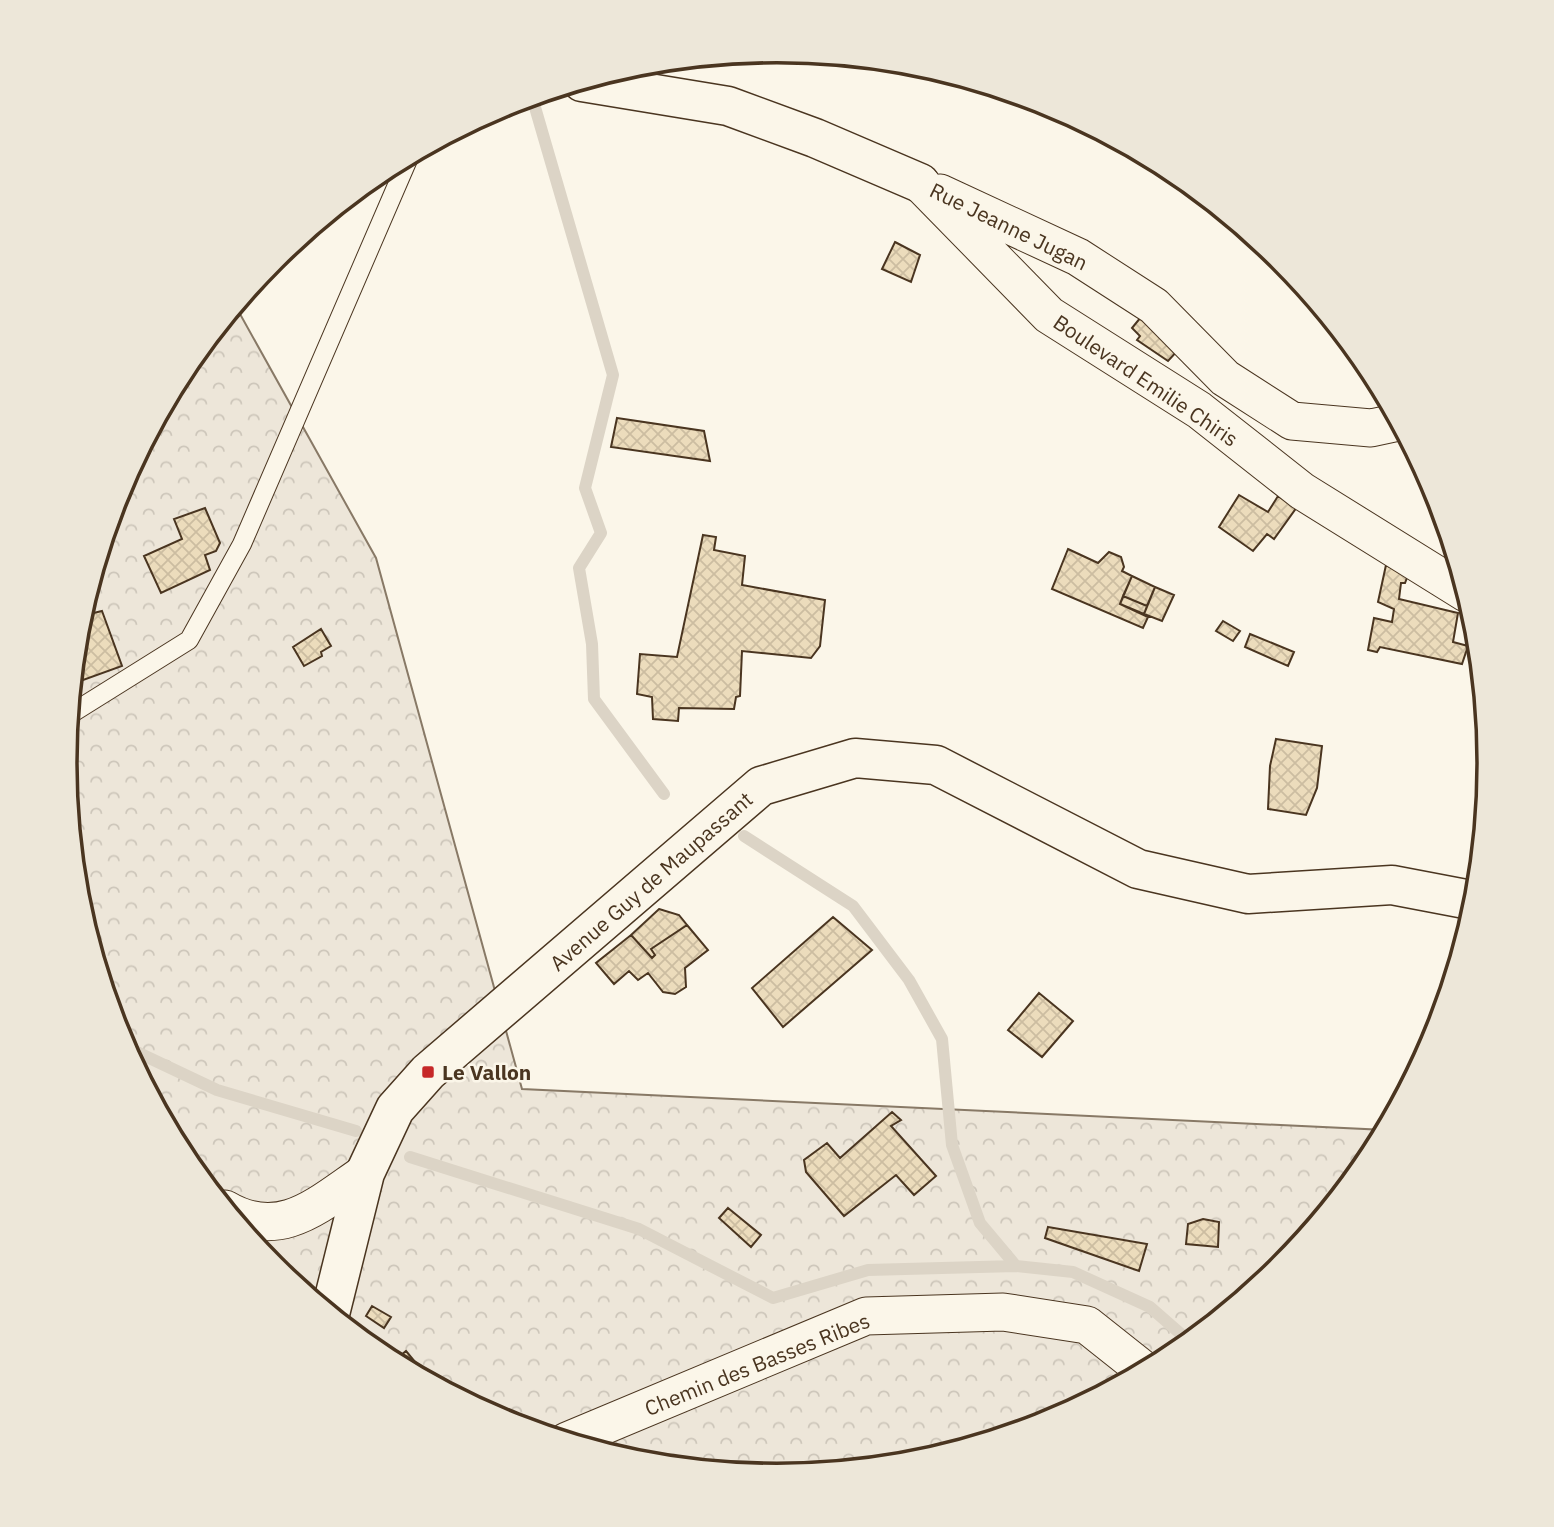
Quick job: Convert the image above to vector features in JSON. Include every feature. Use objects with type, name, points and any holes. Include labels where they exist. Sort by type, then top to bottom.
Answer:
[{"type":"main road","name":"Rue Jeanne Jugan","points":[[603,85],[728,106],[816,138],[920,183]]},
{"type":"main road","name":"Avenue Guy de Maupassant","points":[[332,1304],[365,1173],[395,1109],[428,1072],[761,786],[855,758],[936,765],[1138,870],[1248,894],[1392,885],[1464,899]]},
{"type":"street","name":"Rue Jeanne Jugan","points":[[920,183],[1089,264],[1154,306],[1225,378],[1292,421],[1371,428],[1390,424]]},
{"type":"street","name":"Boulevard Emilie Chiris","points":[[920,183],[1049,315],[1199,410],[1302,491],[1455,586]]},
{"type":"street","points":[[244,1218],[271,1223],[297,1218],[365,1173]]},
{"type":"street","name":"Chemin des Basses Ribes","points":[[580,1435],[866,1315],[1003,1312],[1087,1325],[1136,1364]]},
{"type":"lane","points":[[79,709],[189,640],[242,544],[403,172]]},
{"type":"green space","points":[[240,314],[376,558],[522,1089],[1374,1129],[1333,1190],[1272,1259],[1239,1290],[1166,1346],[1087,1392],[1045,1411],[1002,1427],[914,1451],[823,1463],[777,1464],[731,1463],[640,1451],[552,1427],[509,1411],[467,1392],[388,1346],[315,1290],[250,1225],[221,1190],[170,1114],[130,1032],[114,989],[100,945],[82,855],[76,764],[78,718],[82,672],[100,582],[130,495],[170,413],[221,337]]},
{"type":"building","points":[[895,242],[920,255],[911,282],[882,269]]},
{"type":"building","points":[[1141,317],[1179,349],[1168,361],[1137,340],[1140,336],[1132,328]]},
{"type":"building","points":[[617,418],[704,431],[710,461],[611,447]]},
{"type":"building","points":[[1239,495],[1268,512],[1278,496],[1297,507],[1274,539],[1267,534],[1253,551],[1219,527]]},
{"type":"building","points":[[205,508],[220,543],[216,551],[205,555],[210,570],[161,593],[144,556],[182,539],[174,519]]},
{"type":"building","points":[[703,535],[716,537],[714,550],[745,556],[742,585],[825,600],[820,646],[811,658],[742,651],[740,696],[736,697],[734,709],[679,708],[678,721],[653,719],[652,697],[637,694],[640,654],[677,657]]},
{"type":"building","points":[[1068,549],[1098,563],[1109,552],[1121,557],[1124,567],[1122,571],[1132,576],[1120,604],[1148,617],[1143,628],[1052,589]]},
{"type":"building","points":[[1386,565],[1408,575],[1405,583],[1401,583],[1399,599],[1458,613],[1453,642],[1467,646],[1462,664],[1380,647],[1377,652],[1368,650],[1374,618],[1392,622],[1394,609],[1378,602]]},
{"type":"building","points":[[1132,576],[1155,587],[1147,606],[1123,596]]},
{"type":"building","points":[[1155,587],[1174,595],[1162,621],[1144,614]]},
{"type":"building","points":[[1123,596],[1147,606],[1144,614],[1120,604]]},
{"type":"building","points":[[102,611],[122,666],[81,681],[82,672],[93,613]]},
{"type":"building","points":[[1223,621],[1240,631],[1233,641],[1216,631]]},
{"type":"building","points":[[321,629],[331,646],[321,652],[322,656],[304,666],[293,647]]},
{"type":"building","points":[[1250,634],[1294,652],[1288,666],[1245,647]]},
{"type":"building","points":[[1276,739],[1322,746],[1317,788],[1306,815],[1268,809],[1270,766]]},
{"type":"building","points":[[659,909],[679,915],[687,925],[651,949],[655,955],[652,958],[631,935]]},
{"type":"building","points":[[833,917],[872,950],[783,1027],[752,988]]},
{"type":"building","points":[[687,925],[708,950],[685,968],[686,987],[675,994],[663,992],[648,973],[638,980],[629,971],[614,984],[596,963],[631,935],[652,958],[655,955],[651,949]]},
{"type":"building","points":[[1039,993],[1073,1021],[1042,1057],[1008,1030]]},
{"type":"building","points":[[892,1112],[901,1120],[891,1126],[936,1176],[914,1195],[896,1175],[844,1216],[806,1172],[804,1160],[827,1143],[840,1158]]},
{"type":"building","points":[[728,1208],[761,1235],[751,1247],[719,1218]]},
{"type":"building","points":[[1203,1219],[1219,1222],[1218,1247],[1186,1244],[1188,1224]]},
{"type":"building","points":[[1048,1227],[1147,1244],[1139,1271],[1045,1238]]},
{"type":"building","points":[[372,1306],[391,1317],[384,1328],[366,1316]]},
{"type":"building","points":[[406,1351],[416,1363],[402,1355]]},
{"type":"waterway","points":[[535,106],[613,375],[585,488],[601,533],[579,568],[592,644],[594,699],[664,794]]},
{"type":"waterway","points":[[744,836],[853,906],[909,980],[942,1039],[952,1145],[980,1223],[1016,1266]]},
{"type":"waterway","points":[[140,1054],[217,1090],[356,1131]]},
{"type":"waterway","points":[[410,1157],[639,1229],[773,1298],[868,1270],[1016,1266],[1073,1272],[1150,1307],[1182,1335]]},
{"type":"place","name":"Le Vallon","points":[[428,1072]]}]
